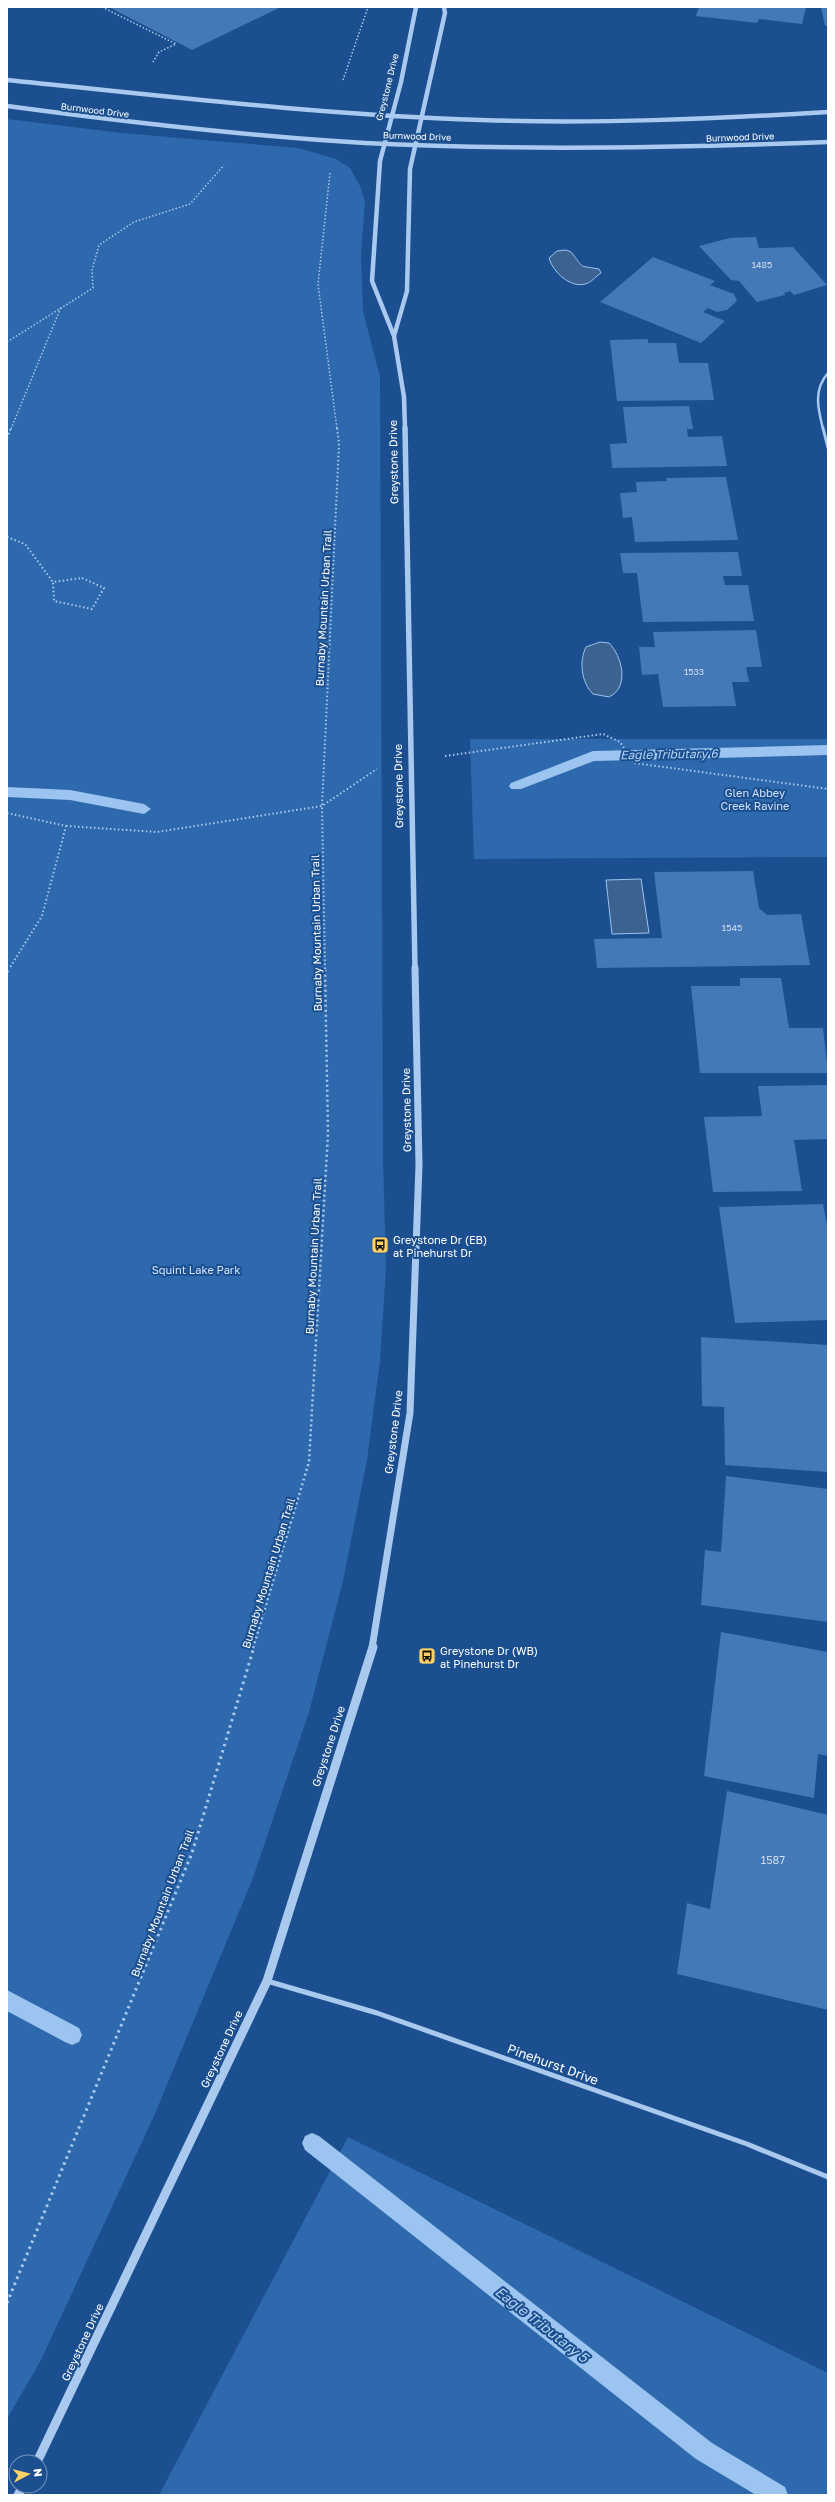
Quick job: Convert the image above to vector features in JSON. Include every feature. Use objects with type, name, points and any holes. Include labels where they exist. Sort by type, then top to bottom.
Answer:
[{"type":"street","name":"Greystone Drive","points":[[41,2454],[267,1981],[374,1642],[410,1413],[420,1165],[410,761],[404,397],[394,336],[372,281],[380,161],[416,7]]},
{"type":"street","name":"Greystone Drive","points":[[394,336],[407,291],[410,169],[445,12],[444,7]]},
{"type":"street","name":"Burnwood Drive","points":[[7,80],[240,103],[422,117],[609,121],[828,112]]},
{"type":"street","name":"Burnwood Drive","points":[[7,106],[137,123],[384,144],[596,148],[828,142]]},
{"type":"street","points":[[828,372],[823,377],[817,394],[828,448]]},
{"type":"street","name":"Pinehurst Drive","points":[[267,1981],[377,2013],[747,2144],[828,2177]]},
{"type":"path","points":[[102,7],[176,44],[159,52],[151,65]]},
{"type":"path","points":[[341,85],[368,7]]},
{"type":"path","points":[[7,342],[93,288],[92,270],[99,244],[134,222],[190,204],[224,164]]},
{"type":"path","name":"Burnaby Mountain Urban Trail","points":[[7,2303],[192,1853],[309,1462],[328,1134],[322,806],[339,444],[318,284],[332,167]]},
{"type":"path","points":[[7,438],[61,307]]},
{"type":"path","points":[[7,537],[25,544],[53,582],[54,601],[92,609],[104,588],[82,578],[53,582]]},
{"type":"path","points":[[443,757],[603,734],[620,742],[634,763],[828,789]]},
{"type":"path","points":[[7,813],[66,826],[157,832],[322,806],[383,766]]},
{"type":"path","points":[[7,972],[42,916],[66,826]]},
{"type":"green space","name":"Squint Lake Park","points":[[7,119],[122,133],[298,148],[336,159],[350,168],[360,186],[365,201],[361,255],[363,311],[380,377],[383,1159],[386,1267],[380,1361],[367,1460],[343,1581],[309,1712],[253,1878],[154,2116],[41,2360],[7,2419]]},
{"type":"green space","name":"Glen Abbey Creek Ravine","points":[[470,739],[828,739],[828,857],[474,859]]},
{"type":"green space","points":[[348,2137],[828,2373],[828,2495],[159,2495]]},
{"type":"shaded area","points":[[566,250],[571,252],[580,264],[599,269],[601,273],[591,281],[579,285],[563,278],[554,269],[549,258],[557,251]]},
{"type":"shaded area","points":[[600,642],[609,643],[614,649],[622,671],[620,686],[616,692],[609,697],[593,694],[586,684],[582,671],[582,659],[586,647]]},
{"type":"shaded area","points":[[641,879],[649,933],[612,934],[606,880]]},
{"type":"building","points":[[109,7],[281,7],[192,50]]},
{"type":"building","points":[[699,7],[806,7],[802,24],[759,19],[757,23],[696,16]]},
{"type":"building","points":[[821,7],[828,7],[828,26],[825,26]]},
{"type":"building","points":[[756,237],[759,248],[793,247],[827,285],[794,295],[790,291],[784,293],[785,295],[757,302],[739,281],[731,280],[699,246],[730,238]]},
{"type":"building","points":[[653,257],[715,281],[710,285],[734,294],[737,301],[727,310],[717,312],[708,308],[703,312],[725,321],[701,343],[600,302]]},
{"type":"building","points":[[648,339],[648,343],[676,343],[679,363],[708,363],[714,400],[617,401],[610,340]]},
{"type":"building","points":[[689,406],[693,429],[687,429],[688,437],[722,436],[727,466],[612,468],[610,444],[627,443],[623,407]]},
{"type":"building","points":[[726,477],[738,540],[635,542],[632,517],[623,518],[620,493],[637,492],[636,482],[667,481],[666,478]]},
{"type":"building","points":[[738,552],[742,576],[723,576],[725,585],[748,585],[754,621],[643,622],[637,573],[623,573],[620,553]]},
{"type":"building","points":[[756,630],[762,667],[746,667],[749,682],[732,682],[736,706],[663,707],[658,674],[642,675],[639,647],[655,647],[653,632]]},
{"type":"building","points":[[753,871],[759,908],[767,915],[801,914],[810,965],[597,968],[594,939],[662,938],[654,872]]},
{"type":"building","points":[[740,978],[781,978],[789,1028],[823,1028],[828,1073],[700,1073],[691,986],[740,986]]},
{"type":"building","points":[[828,1085],[828,1139],[794,1140],[802,1191],[713,1192],[704,1117],[762,1116],[758,1086]]},
{"type":"building","points":[[823,1204],[828,1230],[828,1320],[735,1323],[719,1207]]},
{"type":"building","points":[[701,1337],[828,1345],[828,1472],[725,1465],[724,1407],[702,1406]]},
{"type":"building","points":[[726,1476],[828,1489],[828,1622],[701,1605],[705,1550],[721,1552]]},
{"type":"building","points":[[721,1632],[828,1652],[828,1756],[818,1754],[814,1798],[704,1776]]},
{"type":"building","points":[[727,1791],[828,1815],[828,2010],[677,1974],[687,1903],[710,1909]]},
{"type":"waterway","name":"Eagle Tributary 6","points":[[516,786],[593,756],[828,750]]},
{"type":"waterway","name":"Eagle Tributary 6","points":[[7,792],[70,795],[144,809]]},
{"type":"waterway","name":"Eagle Tributary 5","points":[[7,2000],[72,2035]]},
{"type":"waterway","name":"Eagle Tributary 5","points":[[312,2143],[704,2451],[777,2495]]},
{"type":"place","name":"Greystone Dr (EB) at Pinehurst Dr","points":[[380,1245]]},
{"type":"place","name":"Greystone Dr (WB) at Pinehurst Dr","points":[[427,1656]]}]
